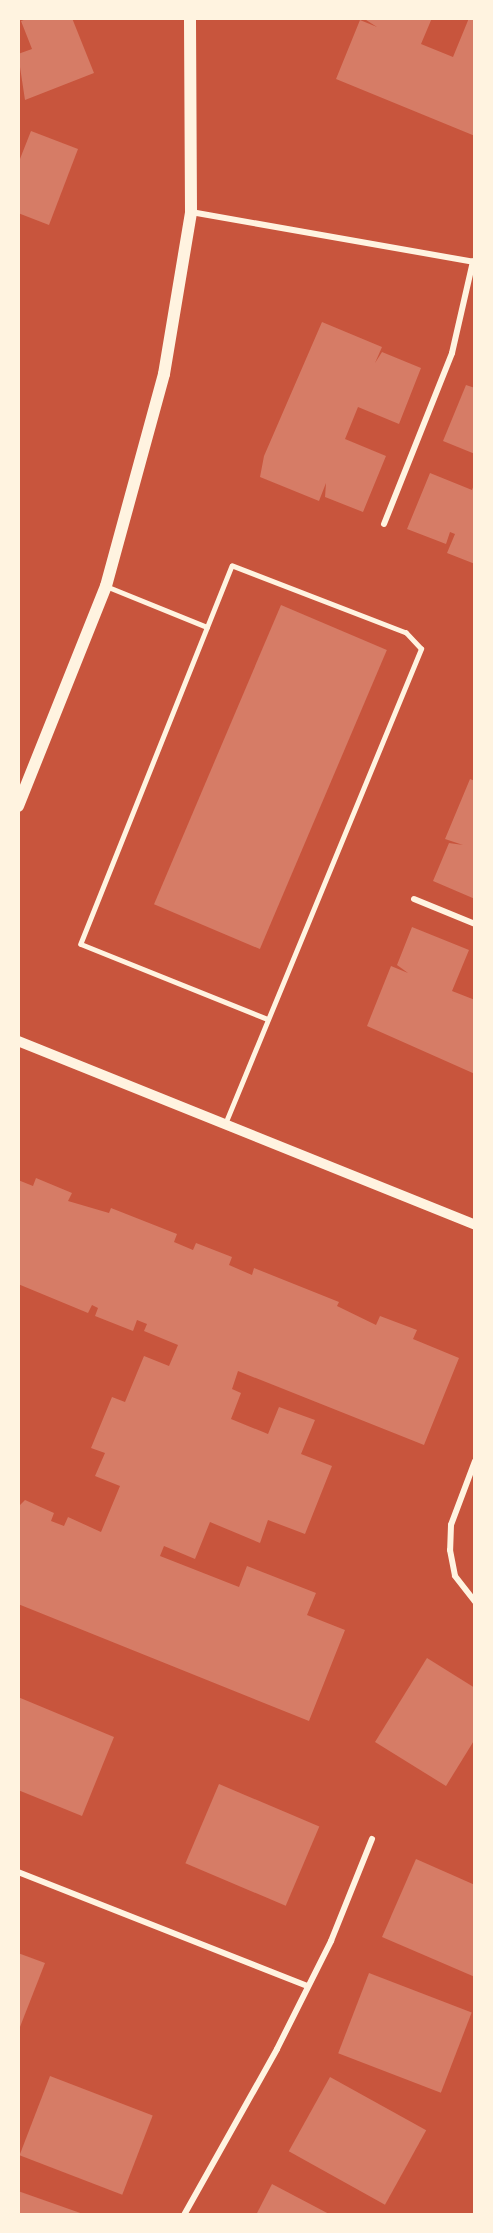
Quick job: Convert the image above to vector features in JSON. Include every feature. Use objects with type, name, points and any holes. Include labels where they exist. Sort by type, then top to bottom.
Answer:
[{"type":"main road","points":[[18,806],[106,586],[154,417],[190,212],[190,18]]},
{"type":"street","points":[[190,212],[474,262],[452,353],[384,524]]},
{"type":"street","points":[[414,899],[475,924]]},
{"type":"street","points":[[18,1041],[475,1225]]},
{"type":"street","points":[[475,1461],[451,1525],[450,1550],[455,1576],[475,1602]]},
{"type":"street","points":[[184,2215],[307,1986],[372,1839]]},
{"type":"street","points":[[18,1872],[307,1986]]},
{"type":"lane","points":[[225,1124],[376,763],[421,649],[406,633],[232,566],[81,944],[268,1019]]},
{"type":"lane","points":[[106,586],[207,627]]},
{"type":"building","points":[[29,18],[72,18],[94,73],[25,100],[18,54],[32,49],[21,21]]},
{"type":"building","points":[[363,18],[432,18],[421,44],[453,57],[469,18],[475,18],[475,136],[336,79],[360,20],[377,27]]},
{"type":"building","points":[[31,131],[78,149],[49,225],[18,213],[18,164]]},
{"type":"building","points":[[322,322],[382,347],[375,363],[382,352],[421,368],[399,424],[358,407],[345,439],[386,456],[363,512],[325,497],[326,483],[319,501],[260,477],[264,456]]},
{"type":"building","points":[[466,385],[475,388],[475,454],[443,441]]},
{"type":"building","points":[[430,473],[472,490],[475,482],[475,564],[447,553],[455,534],[450,532],[446,544],[407,529]]},
{"type":"building","points":[[281,605],[387,650],[260,949],[154,904]]},
{"type":"building","points":[[470,779],[475,781],[475,899],[433,881],[449,843],[463,845],[445,839]]},
{"type":"building","points":[[412,927],[469,950],[452,991],[475,1000],[475,1074],[367,1026],[391,966],[408,973],[397,965]]},
{"type":"building","points":[[36,1178],[72,1193],[68,1201],[109,1213],[111,1208],[177,1234],[174,1242],[193,1250],[196,1243],[232,1257],[229,1265],[252,1275],[254,1268],[339,1302],[337,1306],[376,1325],[380,1316],[417,1330],[413,1339],[459,1358],[424,1445],[238,1371],[232,1389],[241,1393],[231,1419],[268,1434],[279,1407],[315,1420],[301,1454],[332,1466],[305,1534],[268,1520],[260,1543],[210,1522],[195,1559],[164,1546],[160,1556],[239,1587],[247,1566],[316,1593],[307,1615],[345,1630],[309,1721],[18,1604],[18,1507],[25,1500],[54,1513],[51,1521],[64,1526],[68,1517],[101,1532],[120,1486],[95,1476],[105,1453],[91,1448],[112,1397],[125,1402],[144,1356],[169,1366],[178,1345],[144,1331],[147,1324],[137,1320],[133,1331],[95,1316],[98,1308],[92,1305],[88,1313],[18,1284],[18,1180],[33,1186]]},
{"type":"building","points":[[427,1658],[475,1688],[475,1739],[446,1786],[375,1742]]},
{"type":"building","points":[[18,1697],[114,1737],[82,1816],[18,1790]]},
{"type":"building","points":[[219,1784],[319,1827],[286,1906],[185,1863]]},
{"type":"building","points":[[416,1859],[475,1885],[475,1977],[382,1937]]},
{"type":"building","points":[[18,1953],[45,1963],[18,2032]]},
{"type":"building","points":[[369,1973],[472,2012],[441,2093],[338,2053]]},
{"type":"building","points":[[50,2076],[153,2115],[122,2195],[20,2155]]},
{"type":"building","points":[[330,2077],[426,2130],[385,2205],[289,2151]]},
{"type":"building","points":[[272,2184],[331,2215],[256,2215]]},
{"type":"building","points":[[18,2191],[86,2215],[18,2215]]}]
